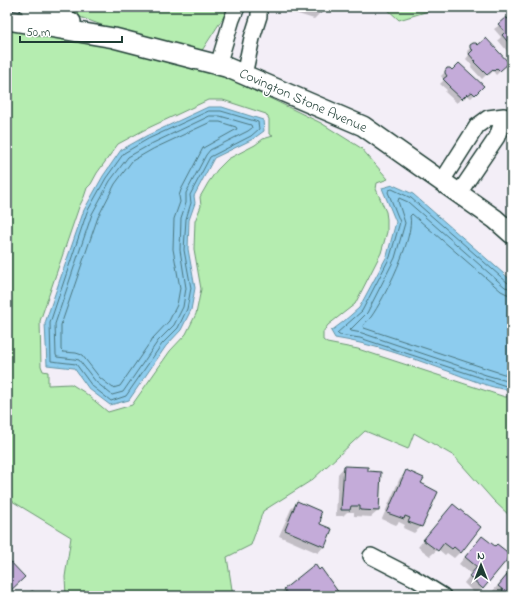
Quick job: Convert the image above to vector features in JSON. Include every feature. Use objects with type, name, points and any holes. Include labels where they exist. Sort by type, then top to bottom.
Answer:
[{"type":"street","name":"Covington Stone Avenue","points":[[30,7],[114,38]]},
{"type":"street","points":[[218,65],[237,7]]},
{"type":"street","points":[[244,75],[252,38],[259,16],[259,7]]},
{"type":"street","name":"Covington Stone Avenue","points":[[7,20],[114,38],[218,65],[244,75],[363,126],[495,219],[512,234]]},
{"type":"street","points":[[442,181],[477,126],[488,118],[508,110]]},
{"type":"street","points":[[459,193],[497,137],[508,110]]},
{"type":"street","points":[[371,556],[414,578],[443,596]]},
{"type":"green space","points":[[53,7],[230,7],[201,52],[115,30]]},
{"type":"green space","points":[[385,7],[436,7],[435,9],[399,20]]},
{"type":"green space","points":[[7,29],[112,45],[226,77],[321,123],[361,148],[388,179],[377,183],[376,189],[386,212],[387,232],[381,253],[355,304],[328,325],[323,332],[323,340],[327,343],[358,349],[505,397],[512,396],[512,518],[494,501],[454,456],[414,433],[408,449],[365,431],[312,480],[263,511],[251,545],[227,557],[233,596],[66,596],[65,577],[71,537],[7,498]],"holes":[[[208,100],[223,100],[266,114],[269,119],[269,134],[273,136],[263,139],[255,145],[228,159],[217,170],[200,197],[201,206],[195,221],[194,249],[201,289],[196,314],[186,334],[170,351],[132,405],[108,412],[84,392],[71,384],[48,385],[48,372],[43,371],[41,366],[40,321],[79,207],[87,188],[118,144]]]},
{"type":"water","points":[[208,107],[222,107],[263,120],[264,131],[253,139],[214,158],[194,196],[195,203],[189,220],[188,249],[195,288],[191,310],[181,330],[166,346],[129,400],[110,405],[89,389],[74,368],[47,365],[45,323],[84,210],[103,176],[121,150],[146,136]]},
{"type":"water","points":[[393,185],[413,194],[512,281],[512,389],[489,386],[391,351],[335,338],[331,331],[359,308],[387,256],[396,222],[382,188]]},
{"type":"building","points":[[301,7],[323,7],[321,13]]},
{"type":"building","points":[[512,15],[512,47],[502,35],[505,32],[498,24],[506,17],[507,19]]},
{"type":"building","points":[[486,38],[509,63],[500,71],[497,68],[487,75],[474,62],[475,61],[469,54],[473,50],[470,48],[470,45],[476,43],[478,45]]},
{"type":"building","points":[[459,63],[484,86],[475,95],[472,92],[468,95],[467,94],[462,99],[443,79],[447,76],[445,71],[447,68],[452,70]]},
{"type":"building","points":[[344,466],[368,467],[368,471],[381,472],[379,511],[360,510],[360,506],[351,506],[350,510],[341,510]]},
{"type":"building","points":[[406,470],[424,478],[421,483],[438,492],[422,527],[408,522],[410,518],[405,516],[404,519],[387,513]]},
{"type":"building","points":[[297,501],[320,511],[320,524],[332,529],[325,547],[285,530]]},
{"type":"building","points":[[453,504],[481,527],[461,553],[454,547],[452,549],[444,543],[438,551],[423,540]]},
{"type":"building","points":[[482,536],[495,546],[497,544],[511,555],[483,589],[469,576],[477,567],[465,557]]},
{"type":"building","points":[[7,558],[25,577],[7,594]]},
{"type":"building","points":[[315,564],[319,570],[321,568],[339,593],[335,596],[289,596],[284,589]]},
{"type":"building","points":[[512,569],[512,596],[505,596],[501,593],[503,590],[498,586]]},
{"type":"building","points":[[32,591],[38,596],[26,596]]}]
